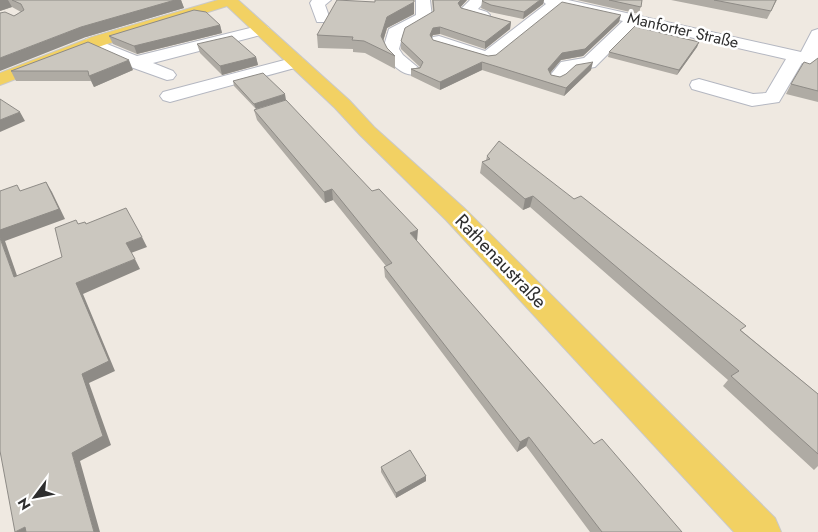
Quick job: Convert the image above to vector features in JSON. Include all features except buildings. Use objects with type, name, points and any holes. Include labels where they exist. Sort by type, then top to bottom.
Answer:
[{"type":"main road","points":[[95,42],[125,25],[164,8],[197,0]]},
{"type":"main road","points":[[1,78],[95,42],[231,0]]},
{"type":"main road","name":"Rathenaustraße","points":[[231,0],[455,214],[761,532]]},
{"type":"street","points":[[322,19],[317,3],[324,0]]},
{"type":"street","points":[[412,70],[396,58],[391,49],[395,32],[424,17],[423,0]]},
{"type":"street","points":[[479,0],[467,11],[527,27]]},
{"type":"street","points":[[439,41],[488,57],[527,27],[552,1]]},
{"type":"street","name":"Manforter Straße","points":[[552,1],[808,58]]},
{"type":"street","points":[[557,78],[567,66],[589,63],[634,19]]},
{"type":"street","points":[[134,62],[262,30]]},
{"type":"street","points":[[698,85],[752,100],[772,98],[808,58],[818,34]]},
{"type":"street","points":[[95,42],[134,62],[167,75]]},
{"type":"street","points":[[170,96],[296,62]]}]
